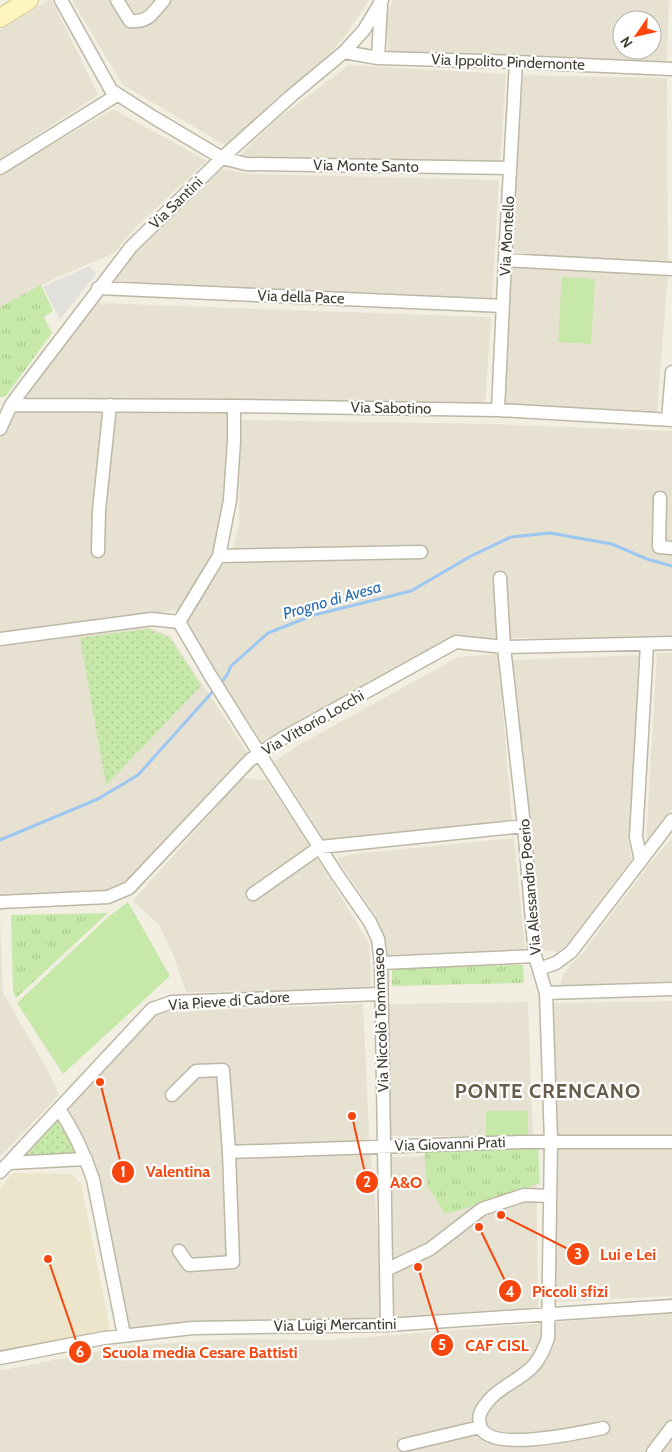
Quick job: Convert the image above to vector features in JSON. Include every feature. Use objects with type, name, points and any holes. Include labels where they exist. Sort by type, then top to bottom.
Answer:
[{"type":"street","points":[[0,18],[29,0]]},
{"type":"street","points":[[0,168],[117,95],[107,83],[61,0]]},
{"type":"street","points":[[117,0],[130,21],[141,23],[164,0]]},
{"type":"street","name":"Via Santini","points":[[0,429],[11,405],[131,247],[222,158],[291,96],[344,52],[364,30],[381,1]]},
{"type":"street","name":"Via Santini","points":[[378,58],[381,1]]},
{"type":"street","name":"Via Ippolito Pindemonte","points":[[344,52],[378,58],[672,69]]},
{"type":"street","name":"Via Montello","points":[[498,410],[516,62]]},
{"type":"street","name":"Via Monte Santo","points":[[117,95],[222,158],[246,164],[510,168]]},
{"type":"street","points":[[505,260],[672,269]]},
{"type":"street","name":"Via della Pace","points":[[98,288],[503,306]]},
{"type":"street","points":[[670,420],[672,372]]},
{"type":"street","name":"Via Sabotino","points":[[11,405],[498,410],[670,420]]},
{"type":"street","points":[[98,551],[99,510],[110,405]]},
{"type":"street","points":[[0,639],[152,619],[180,622],[219,556],[230,500],[234,406]]},
{"type":"street","points":[[660,498],[659,547],[672,548]]},
{"type":"street","points":[[219,556],[421,552]]},
{"type":"street","name":"Via Alessandro Poerio","points":[[480,1427],[479,1412],[492,1396],[534,1366],[548,1338],[551,1142],[546,993],[535,956],[524,826],[504,647],[500,578]]},
{"type":"street","name":"Via Niccolò Tommaseo","points":[[180,622],[224,696],[254,757],[320,847],[370,922],[378,939],[387,1325]]},
{"type":"street","name":"Via Vittorio Locchi","points":[[0,902],[108,897],[129,888],[254,757],[456,642],[504,647],[672,643]]},
{"type":"street","points":[[641,861],[636,837],[647,645]]},
{"type":"street","points":[[539,969],[556,963],[571,952],[672,820]]},
{"type":"street","points":[[253,894],[320,847],[524,826]]},
{"type":"street","points":[[380,963],[535,956]]},
{"type":"street","points":[[546,993],[672,989]]},
{"type":"street","name":"Via Pieve di Cadore","points":[[5,1168],[152,1009],[172,1002],[380,994]]},
{"type":"street","points":[[172,1096],[196,1071],[223,1070],[234,1262],[189,1266],[179,1251]]},
{"type":"street","points":[[59,1109],[73,1131],[93,1179],[124,1335]]},
{"type":"street","name":"Via Giovanni Prati","points":[[228,1152],[551,1142],[672,1142]]},
{"type":"street","points":[[5,1168],[86,1159]]},
{"type":"street","points":[[386,1270],[430,1249],[482,1209],[524,1195],[550,1196]]},
{"type":"street","name":"Via Luigi Mercantini","points":[[0,1358],[124,1335],[193,1328],[387,1325],[672,1306]]},
{"type":"street","points":[[404,1445],[480,1427],[483,1434],[490,1440],[513,1444],[535,1443],[603,1428]]},
{"type":"street","points":[[653,1452],[672,1427]]},
{"type":"shaded area","points":[[52,0],[98,95],[0,159],[0,30]]},
{"type":"shaded area","points":[[72,0],[369,0],[346,35],[318,68],[279,96],[228,147],[123,85]]},
{"type":"shaded area","points":[[393,0],[669,0],[667,61],[629,60],[662,60],[662,10],[612,10],[612,60],[388,51],[386,16]]},
{"type":"shaded area","points":[[349,65],[506,74],[500,163],[251,157],[240,155],[276,120]]},
{"type":"shaded area","points":[[523,75],[667,78],[668,274],[657,413],[502,408]]},
{"type":"shaded area","points":[[113,109],[207,161],[141,222],[114,253],[55,278],[0,307],[0,175]]},
{"type":"shaded area","points":[[223,169],[250,174],[499,180],[492,301],[107,286],[153,234]]},
{"type":"shaded area","points":[[90,266],[96,274],[60,319],[43,287]]},
{"type":"shaded area","points":[[94,303],[491,317],[485,407],[19,404]]},
{"type":"shaded area","points":[[19,407],[232,408],[230,449],[219,550],[190,596],[178,610],[0,636],[0,439]]},
{"type":"shaded area","points":[[240,420],[491,424],[672,431],[672,636],[467,638],[265,747],[183,618],[231,555],[239,525]]},
{"type":"shaded area","points":[[148,627],[170,636],[250,756],[222,779],[130,878],[118,888],[110,892],[0,899],[0,647]]},
{"type":"shaded area","points":[[657,653],[672,653],[672,809],[646,842]]},
{"type":"shaded area","points":[[498,654],[512,821],[327,844],[274,761],[299,745],[458,657]]},
{"type":"shaded area","points":[[642,655],[628,839],[631,860],[569,943],[558,952],[542,950],[513,660]]},
{"type":"shaded area","points":[[242,778],[266,780],[313,851],[369,943],[371,990],[186,992],[173,954],[159,925],[133,901]]},
{"type":"shaded area","points":[[514,838],[525,949],[388,955],[375,914],[337,859],[353,854]]},
{"type":"shaded area","points":[[672,838],[672,981],[561,987],[561,979],[571,964],[582,954],[647,867]]},
{"type":"shaded area","points":[[0,917],[3,993],[48,1071],[59,1095],[0,1157]]},
{"type":"shaded area","points":[[672,1001],[672,1138],[553,1138],[552,1003]]},
{"type":"shaded area","points":[[528,1002],[533,1136],[388,1136],[388,1004]]},
{"type":"shaded area","points":[[363,1004],[369,1134],[385,1317],[127,1331],[93,1155],[68,1108],[155,1012]]},
{"type":"shaded area","points":[[556,1146],[672,1147],[672,1296],[556,1302]]},
{"type":"shaded area","points":[[536,1155],[538,1308],[391,1317],[386,1157]]},
{"type":"shaded area","points":[[13,1173],[71,1174],[81,1184],[110,1329],[0,1351],[0,1189]]},
{"type":"shaded area","points":[[672,1313],[672,1452],[0,1452],[0,1371],[125,1346],[237,1339],[331,1340]]},
{"type":"green space","points":[[562,277],[595,279],[591,344],[558,342]]},
{"type":"green space","points":[[41,285],[53,311],[44,317],[52,333],[5,397],[0,397],[0,307]]},
{"type":"green space","points":[[148,629],[170,638],[201,686],[106,785],[80,638]]},
{"type":"green space","points":[[128,902],[170,976],[63,1074],[17,1003],[108,917]]},
{"type":"green space","points":[[108,913],[16,998],[13,991],[11,915]]},
{"type":"green space","points":[[523,965],[524,983],[392,986],[392,968]]},
{"type":"green space","points":[[486,1111],[528,1111],[528,1136],[486,1136]]},
{"type":"green space","points":[[56,1119],[68,1137],[76,1157],[19,1160]]},
{"type":"green space","points":[[538,1146],[540,1183],[487,1202],[445,1214],[427,1185],[424,1149]]},
{"type":"waterway","name":"Progno di Avesa","points":[[220,684],[231,666],[268,633],[314,615],[411,591],[471,556],[511,537],[550,533],[612,544],[647,559],[672,566]]},
{"type":"waterway","name":"Progno di Avesa","points":[[0,840],[98,799],[138,775],[216,688]]},
{"type":"place","name":"Valentina","points":[[100,1082]]},
{"type":"place","name":"A&O","points":[[352,1116]]},
{"type":"place","name":"Lui e Lei","points":[[501,1215]]},
{"type":"place","name":"Piccoli sfizi","points":[[479,1227]]},
{"type":"place","name":"Scuola media Cesare Battisti","points":[[48,1259]]},
{"type":"place","name":"CAF CISL","points":[[418,1267]]},
{"type":"district","name":"PONTE CRENCANO","points":[[548,1091]]}]
